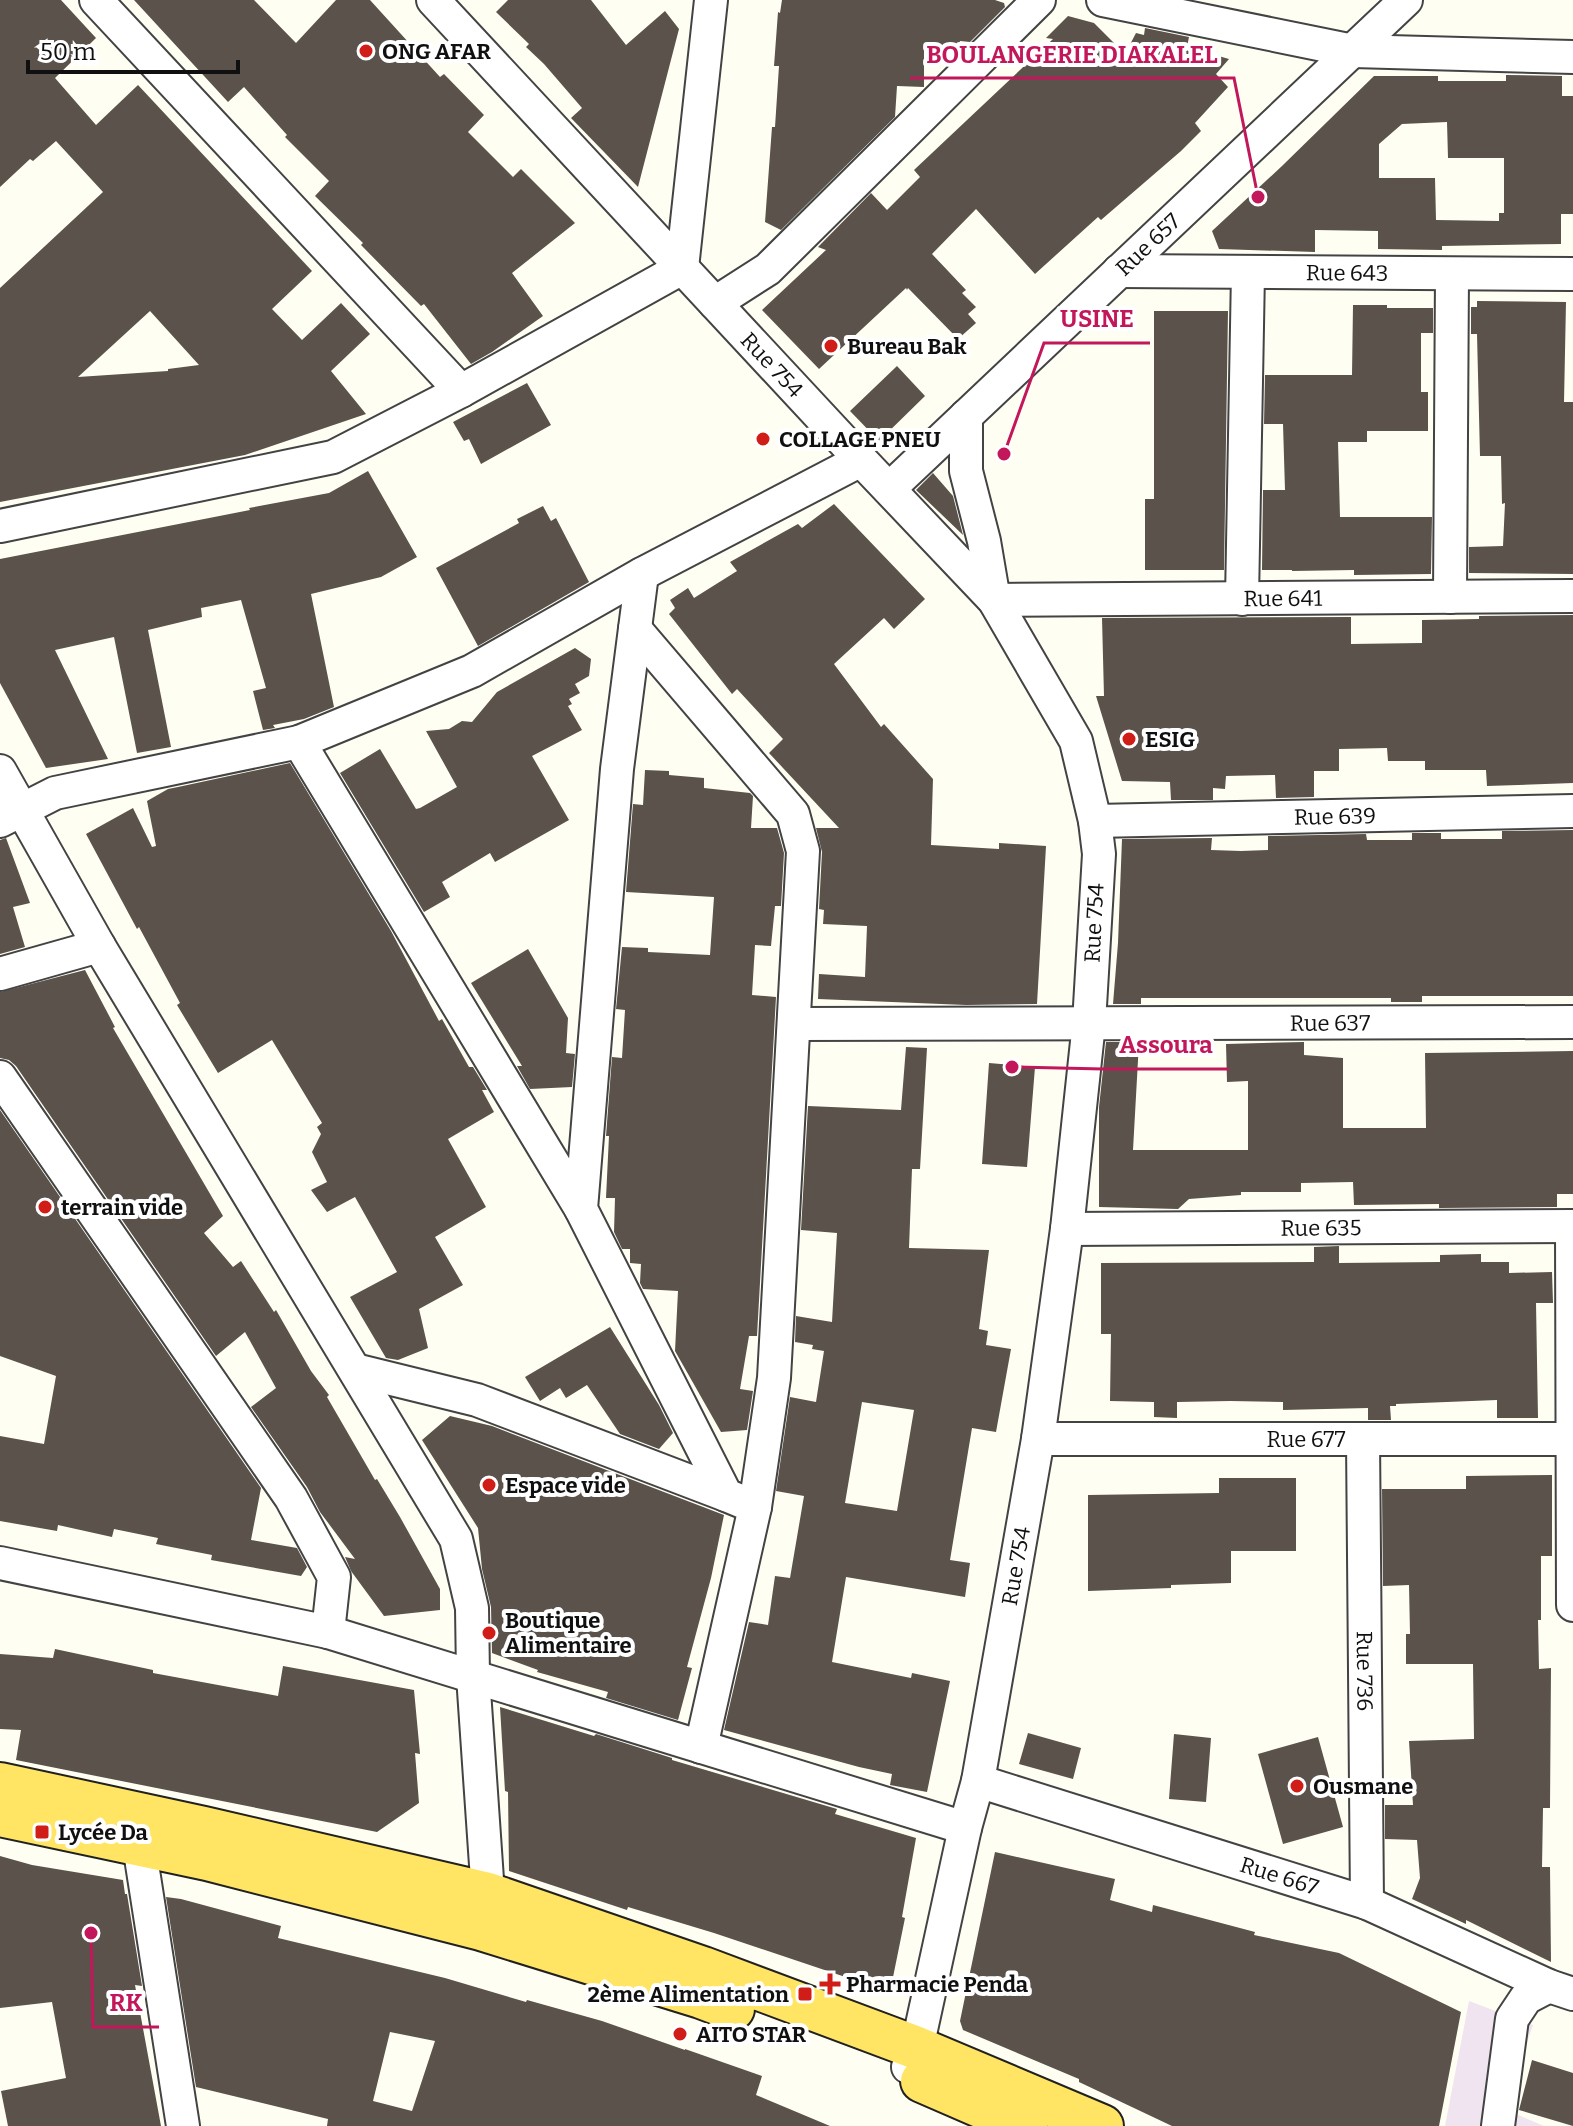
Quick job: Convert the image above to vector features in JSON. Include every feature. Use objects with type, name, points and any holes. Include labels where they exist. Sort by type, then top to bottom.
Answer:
[{"type":"main road","points":[[0,1784],[204,1828],[484,1912],[701,1997],[911,2060],[1102,2126]]},
{"type":"main road","points":[[0,1815],[207,1859],[484,1912]]},
{"type":"main road","points":[[911,2060],[1026,2126]]},
{"type":"street","points":[[96,0],[461,391]]},
{"type":"street","name":"Rue 754","points":[[433,0],[994,600],[1076,741],[1095,821],[1099,854],[1089,1023],[1067,1229],[1038,1439],[978,1781],[911,2060]]},
{"type":"street","points":[[0,526],[333,457],[461,391],[682,268],[711,0]]},
{"type":"street","points":[[715,303],[768,269],[1039,0]]},
{"type":"street","points":[[1103,0],[1353,51],[1573,57]]},
{"type":"street","name":"Rue 657","points":[[889,489],[1406,0]]},
{"type":"street","name":"Rue 643","points":[[1119,271],[1573,274]]},
{"type":"street","points":[[1242,599],[1248,272]]},
{"type":"street","points":[[1450,597],[1452,274]]},
{"type":"street","points":[[966,416],[966,471],[984,541],[994,600]]},
{"type":"street","points":[[11,815],[55,793],[299,742],[472,671],[642,574],[861,460]]},
{"type":"street","points":[[581,1209],[617,769],[642,574]]},
{"type":"street","name":"Rue 641","points":[[994,600],[1573,596]]},
{"type":"street","points":[[635,629],[793,814],[803,851],[774,1378],[740,1501],[701,1747]]},
{"type":"street","points":[[299,742],[581,1209],[740,1501]]},
{"type":"street","points":[[0,771],[11,815],[99,946],[456,1539],[472,1608],[484,1912]]},
{"type":"street","name":"Rue 639","points":[[1095,821],[1573,811]]},
{"type":"street","points":[[0,974],[99,946]]},
{"type":"street","name":"Rue 637","points":[[794,1024],[1573,1022]]},
{"type":"street","points":[[0,1077],[12,1115],[291,1498],[334,1577],[328,1632]]},
{"type":"street","points":[[1573,1226],[1573,1605]]},
{"type":"street","name":"Rue 635","points":[[1067,1229],[1573,1226]]},
{"type":"street","points":[[355,1370],[477,1400],[740,1501]]},
{"type":"street","name":"Rue 677","points":[[1038,1439],[1572,1439]]},
{"type":"street","name":"Rue 736","points":[[1363,1439],[1367,1903]]},
{"type":"street","points":[[0,1563],[328,1632],[965,1828]]},
{"type":"street","name":"Rue 667","points":[[978,1781],[1367,1903],[1561,1990]]},
{"type":"street","points":[[139,1845],[183,2126]]},
{"type":"street","points":[[1498,2126],[1512,2019],[1526,1998],[1561,1990]]},
{"type":"shaded area","points":[[1469,2001],[1533,2025],[1504,2109],[1544,2126],[1445,2126]]},
{"type":"building","points":[[0,0],[61,0],[96,38],[55,78],[96,125],[138,85],[312,271],[272,309],[302,340],[341,303],[370,334],[331,371],[366,414],[245,455],[0,502],[0,288],[103,192],[56,141],[33,161],[30,159],[0,187]],"holes":[[[150,311],[199,365],[168,371],[78,377]]]},
{"type":"building","points":[[134,0],[254,0],[296,43],[336,0],[370,0],[440,77],[444,74],[484,115],[468,132],[513,177],[521,169],[575,223],[512,273],[543,316],[471,364],[424,304],[421,306],[315,196],[329,181],[285,137],[287,135],[244,87],[228,102]]},
{"type":"building","points":[[508,0],[591,0],[626,45],[665,11],[679,29],[638,187],[571,118],[582,108],[526,47],[529,44],[496,12]]},
{"type":"building","points":[[782,0],[995,0],[1004,3],[1005,7],[970,42],[960,41],[958,53],[924,50],[924,87],[897,86],[895,117],[781,230],[765,222],[779,66],[774,66],[778,12]]},
{"type":"building","points":[[1068,16],[1094,23],[1125,54],[1136,33],[1144,35],[1145,28],[1189,37],[1187,47],[1229,59],[1216,74],[1228,87],[1195,123],[1201,131],[1181,151],[1101,220],[1098,217],[1035,274],[976,209],[932,254],[966,290],[962,293],[976,307],[968,314],[976,323],[958,339],[906,288],[819,369],[762,310],[826,250],[818,247],[871,193],[887,210],[920,177],[914,170],[1053,39],[1046,38]]},
{"type":"building","points":[[1506,75],[1562,76],[1562,96],[1573,96],[1573,214],[1561,214],[1561,244],[1442,246],[1442,250],[1378,249],[1378,231],[1315,230],[1315,252],[1219,249],[1212,231],[1374,76],[1438,76],[1438,81],[1506,81]],"holes":[[[1447,122],[1448,158],[1504,158],[1504,213],[1499,213],[1499,221],[1436,220],[1435,178],[1379,178],[1379,144],[1402,124]]]},
{"type":"building","points":[[1477,301],[1566,302],[1564,402],[1573,402],[1573,574],[1469,573],[1469,547],[1503,546],[1505,503],[1502,504],[1501,456],[1480,456],[1477,334],[1471,334],[1471,307],[1477,307]]},
{"type":"building","points":[[1353,305],[1433,308],[1433,333],[1421,333],[1421,392],[1428,392],[1428,431],[1367,431],[1367,442],[1338,442],[1340,517],[1432,517],[1431,574],[1354,575],[1354,570],[1262,570],[1263,490],[1285,490],[1283,424],[1264,424],[1265,375],[1352,375]]},
{"type":"building","points":[[1154,311],[1228,311],[1224,570],[1145,570],[1145,499],[1154,499]]},
{"type":"building","points":[[897,366],[925,396],[879,441],[850,411]]},
{"type":"building","points":[[527,383],[551,425],[481,464],[469,439],[464,441],[453,422]]},
{"type":"building","points":[[368,471],[417,557],[381,577],[311,594],[334,707],[263,730],[253,691],[266,688],[241,600],[201,608],[202,617],[148,630],[171,747],[137,753],[114,637],[55,650],[108,759],[46,768],[0,683],[0,559],[329,493]]},
{"type":"building","points":[[933,473],[953,496],[963,535],[916,490]]},
{"type":"building","points":[[834,504],[925,599],[894,629],[884,618],[834,664],[881,727],[884,724],[933,779],[931,845],[999,849],[999,843],[1046,846],[1037,1004],[966,1005],[818,999],[819,974],[865,977],[867,926],[823,924],[824,910],[819,909],[822,852],[816,828],[839,828],[769,753],[783,739],[737,689],[732,694],[669,614],[675,608],[670,600],[688,588],[694,598],[737,571],[730,562],[798,524],[802,528]]},
{"type":"building","points":[[543,506],[551,521],[556,518],[589,582],[478,646],[436,568],[519,523],[517,519]]},
{"type":"building","points":[[1573,615],[1573,783],[1487,786],[1486,770],[1425,770],[1425,761],[1388,761],[1387,748],[1339,749],[1339,771],[1314,771],[1314,797],[1276,798],[1275,775],[1226,776],[1225,789],[1213,788],[1213,800],[1171,800],[1170,782],[1122,781],[1096,696],[1104,696],[1102,618],[1351,617],[1351,644],[1422,643],[1422,620]]},
{"type":"building","points":[[575,648],[591,659],[589,676],[575,684],[580,693],[569,699],[572,704],[568,706],[582,730],[532,756],[569,820],[495,862],[490,853],[442,882],[450,897],[424,912],[340,773],[380,749],[416,809],[420,808],[457,787],[426,731],[449,729],[462,721],[472,722],[497,692]]},
{"type":"building","points":[[290,763],[391,931],[439,1021],[442,1019],[469,1067],[473,1067],[487,1090],[482,1090],[494,1112],[448,1139],[486,1207],[435,1237],[463,1285],[419,1309],[428,1348],[398,1360],[386,1358],[350,1297],[397,1272],[355,1197],[327,1212],[311,1190],[327,1182],[312,1152],[321,1134],[317,1127],[322,1123],[272,1040],[218,1073],[177,1005],[180,1003],[86,834],[133,808],[152,847],[156,846],[147,801],[168,789]]},
{"type":"building","points":[[645,770],[704,778],[704,788],[750,793],[753,796],[751,828],[777,828],[784,853],[781,906],[775,906],[771,946],[755,945],[752,995],[776,997],[757,1336],[749,1336],[740,1389],[753,1391],[747,1430],[721,1432],[675,1351],[678,1291],[643,1289],[640,1283],[641,1264],[630,1263],[630,1249],[622,1249],[614,1232],[615,1198],[606,1198],[609,1136],[606,1136],[612,1057],[622,1058],[625,1010],[616,1009],[622,947],[648,948],[648,952],[710,955],[714,897],[626,892],[633,804],[643,805]]},
{"type":"building","points":[[1573,830],[1573,996],[1422,996],[1422,1002],[1391,1002],[1391,998],[1141,998],[1141,1004],[1113,1004],[1122,839],[1212,838],[1211,850],[1241,851],[1268,850],[1268,836],[1366,834],[1367,840],[1412,840],[1412,833],[1441,833],[1441,839],[1502,839],[1502,831]]},
{"type":"building","points":[[6,838],[30,903],[13,907],[25,947],[0,954],[0,840]]},
{"type":"building","points":[[528,949],[568,1018],[566,1053],[575,1054],[572,1087],[530,1089],[517,1066],[522,1066],[471,983]]},
{"type":"building","points":[[85,970],[113,1028],[223,1216],[204,1233],[233,1267],[241,1261],[274,1312],[276,1310],[311,1371],[329,1395],[327,1397],[440,1589],[440,1610],[384,1616],[351,1571],[345,1557],[355,1559],[251,1407],[276,1388],[245,1332],[216,1356],[16,1066],[0,1058],[0,992]]},
{"type":"building","points":[[1106,1042],[1139,1042],[1133,1150],[1248,1150],[1248,1081],[1227,1082],[1226,1044],[1304,1042],[1304,1055],[1343,1058],[1343,1128],[1426,1128],[1425,1053],[1573,1051],[1573,1194],[1557,1194],[1557,1207],[1354,1205],[1353,1182],[1301,1183],[1301,1192],[1241,1192],[1241,1195],[1189,1199],[1178,1209],[1099,1207],[1099,1107]]},
{"type":"building","points":[[906,1047],[927,1048],[920,1169],[912,1169],[909,1248],[989,1250],[979,1329],[988,1331],[986,1345],[1011,1349],[996,1432],[972,1428],[950,1560],[970,1563],[965,1597],[846,1577],[832,1662],[911,1678],[912,1673],[950,1681],[927,1792],[890,1785],[892,1774],[724,1730],[749,1622],[768,1625],[775,1576],[790,1578],[804,1496],[776,1491],[790,1397],[816,1402],[824,1351],[812,1349],[813,1345],[795,1342],[796,1316],[832,1322],[837,1233],[801,1230],[808,1106],[901,1110]],"holes":[[[862,1402],[914,1410],[897,1511],[845,1503]]]},
{"type":"building","points":[[989,1063],[1035,1067],[1027,1167],[982,1164]]},
{"type":"building","points":[[0,1110],[261,1488],[251,1540],[297,1548],[307,1567],[301,1576],[211,1560],[212,1555],[156,1544],[158,1538],[114,1529],[112,1537],[58,1525],[57,1531],[0,1521],[0,1436],[44,1444],[56,1376],[0,1356]]},
{"type":"building","points":[[1339,1246],[1339,1263],[1440,1262],[1440,1255],[1481,1254],[1481,1262],[1509,1262],[1509,1273],[1552,1272],[1553,1303],[1536,1303],[1538,1418],[1497,1418],[1497,1400],[1396,1404],[1390,1406],[1391,1420],[1368,1420],[1368,1408],[1283,1410],[1283,1402],[1230,1401],[1177,1402],[1177,1418],[1154,1417],[1154,1402],[1110,1401],[1111,1334],[1101,1334],[1101,1263],[1314,1262],[1314,1247]]},
{"type":"building","points":[[610,1327],[673,1433],[659,1449],[620,1434],[587,1385],[566,1398],[560,1388],[540,1401],[525,1377]]},
{"type":"building","points":[[450,1416],[492,1426],[724,1515],[687,1667],[692,1668],[678,1720],[606,1698],[608,1692],[537,1672],[492,1653],[491,1607],[482,1569],[478,1528],[422,1440]]},
{"type":"building","points":[[1552,1475],[1552,1556],[1541,1556],[1541,1620],[1538,1620],[1539,1669],[1551,1668],[1550,1808],[1543,1808],[1542,1867],[1550,1867],[1551,1962],[1466,1920],[1466,1924],[1412,1899],[1420,1878],[1417,1840],[1385,1839],[1385,1805],[1413,1805],[1409,1741],[1474,1739],[1473,1664],[1406,1664],[1406,1634],[1410,1634],[1409,1585],[1383,1586],[1382,1489],[1466,1489],[1466,1476]]},
{"type":"building","points":[[1219,1478],[1296,1478],[1296,1551],[1231,1551],[1231,1583],[1088,1591],[1088,1495],[1219,1493]]},
{"type":"building","points":[[55,1649],[153,1670],[153,1673],[278,1696],[283,1666],[414,1690],[420,1754],[415,1753],[419,1803],[377,1832],[16,1760],[21,1730],[0,1729],[0,1654],[53,1658]]},
{"type":"building","points":[[500,1707],[837,1809],[835,1814],[916,1838],[902,1917],[905,1918],[890,1992],[714,1933],[628,1907],[627,1910],[509,1871],[508,1792],[505,1791]]},
{"type":"building","points":[[1028,1733],[1081,1748],[1073,1779],[1019,1764]]},
{"type":"building","points":[[1174,1734],[1211,1738],[1206,1802],[1169,1799]]},
{"type":"building","points":[[1318,1737],[1343,1827],[1283,1844],[1258,1754]]},
{"type":"building","points":[[995,1852],[1115,1879],[1110,1900],[1152,1912],[1153,1905],[1255,1932],[1254,1935],[1339,1953],[1461,2012],[1439,2126],[1172,2126],[1079,2082],[1079,2079],[963,2030],[960,2021]]},
{"type":"building","points":[[0,1856],[32,1865],[123,1880],[142,1986],[135,1985],[161,2126],[8,2126],[1,2091],[66,2078],[52,2002],[0,2008]]},
{"type":"building","points":[[166,1897],[281,1926],[278,1938],[527,2000],[685,2049],[762,2076],[756,2095],[830,2126],[327,2126],[328,2119],[196,2087]],"holes":[[[390,2032],[435,2041],[412,2111],[373,2101]]]},
{"type":"building","points":[[1532,2060],[1573,2073],[1573,2126],[1519,2110]]},
{"type":"place","name":"ONG AFAR","points":[[366,51]]},
{"type":"place","name":"BOULANGERIE DIAKALEL","points":[[1258,197]]},
{"type":"place","name":"Bureau Bak","points":[[831,346]]},
{"type":"place","name":"COLLAGE PNEU","points":[[763,439]]},
{"type":"place","name":"USINE","points":[[1004,454]]},
{"type":"place","name":"ESIG","points":[[1129,739]]},
{"type":"place","name":"Assoura","points":[[1012,1067]]},
{"type":"place","name":"terrain vide","points":[[45,1207]]},
{"type":"place","name":"Espace vide","points":[[489,1485]]},
{"type":"place","name":"Boutique Alimentaire","points":[[489,1633]]},
{"type":"place","name":"Ousmane","points":[[1297,1786]]},
{"type":"place","name":"Lycée Da","points":[[42,1832]]},
{"type":"place","name":"RK","points":[[91,1933]]},
{"type":"place","name":"Pharmacie Penda","points":[[830,1984]]},
{"type":"place","name":"2ème Alimentation","points":[[805,1994]]},
{"type":"place","name":"AITO STAR","points":[[680,2034]]}]
